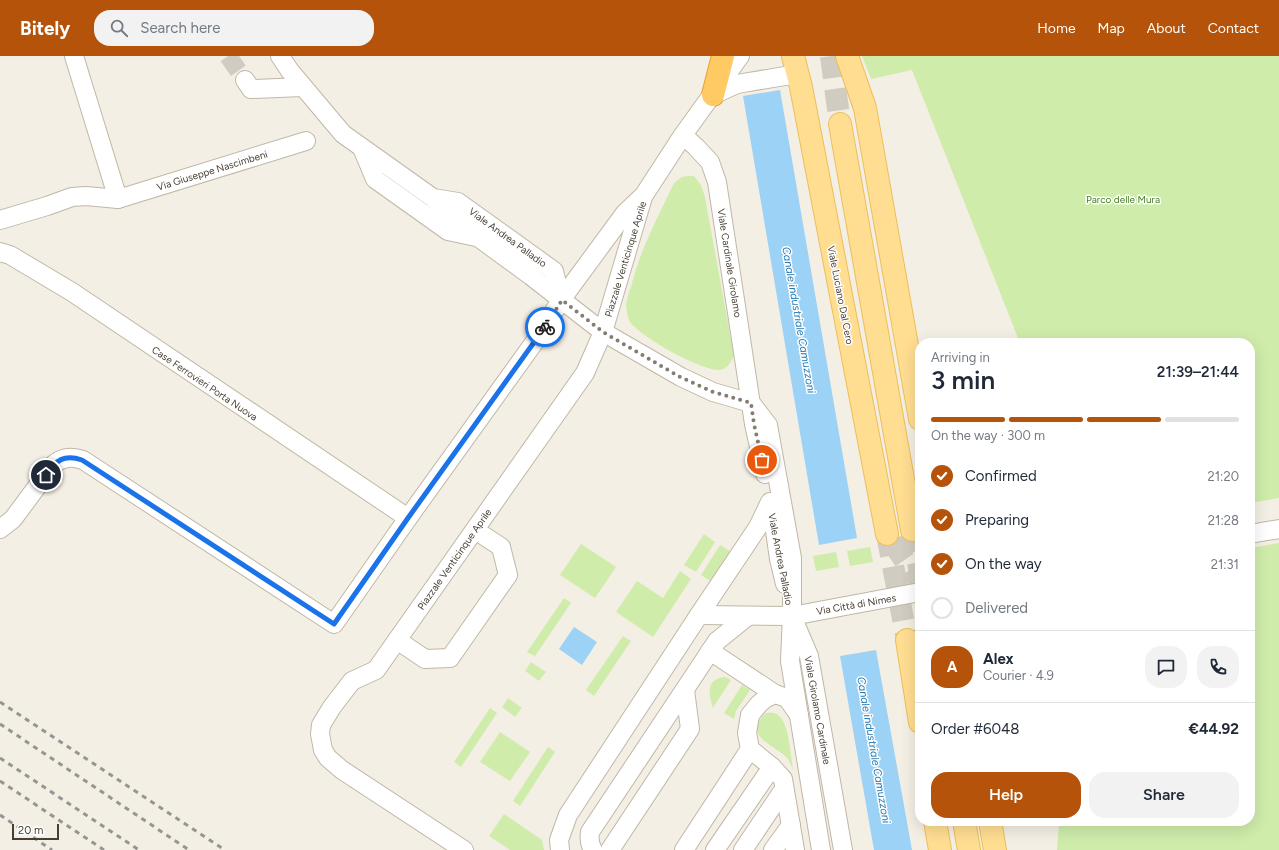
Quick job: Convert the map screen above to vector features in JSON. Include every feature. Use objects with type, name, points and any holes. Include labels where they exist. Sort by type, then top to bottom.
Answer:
[{"type":"highway","points":[[713,95],[723,56]]},
{"type":"main road","points":[[831,56],[865,108]]},
{"type":"main road","points":[[847,56],[865,108],[915,391]]},
{"type":"main road","name":"Viale Luciano Dal Cero","points":[[795,65],[887,534]]},
{"type":"main road","points":[[840,124],[912,530]]},
{"type":"main road","points":[[907,640],[915,690]]},
{"type":"main road","points":[[936,826],[940,850]]},
{"type":"main road","points":[[965,826],[969,850]]},
{"type":"main road","points":[[991,826],[995,850]]},
{"type":"street","points":[[74,56],[118,199]]},
{"type":"street","name":"Viale Andrea Palladio","points":[[280,56],[338,129],[362,148],[433,198],[479,238],[603,332],[680,377],[713,392],[751,403],[768,424],[792,558],[792,616]]},
{"type":"street","name":"Piazzale Venticinque Aprile","points":[[0,529],[13,519],[59,459],[73,457],[82,460],[334,624],[536,340],[562,300],[625,213],[644,195],[683,135],[740,56]]},
{"type":"street","points":[[713,95],[737,84],[795,65]]},
{"type":"street","points":[[245,80],[251,89],[304,87]]},
{"type":"street","name":"Viale Cardinale Girolamo","points":[[683,135],[710,162],[716,182],[751,403]]},
{"type":"street","name":"Via Giuseppe Nascimbeni","points":[[0,220],[72,198],[86,196],[118,199],[306,141]]},
{"type":"street","name":"Viale Andrea Palladio","points":[[362,148],[375,179],[448,231],[479,238]]},
{"type":"street","name":"Piazzale Venticinque Aprile","points":[[464,850],[342,770],[328,758],[323,750],[320,734],[321,726],[332,707],[352,681],[376,670],[585,373],[603,332],[644,195]]},
{"type":"street","name":"Viale Andrea Palladio","points":[[433,198],[458,202],[554,271],[562,300]]},
{"type":"street","name":"Case Ferrovieri Porta Nuova","points":[[0,252],[10,255],[72,292],[408,518]]},
{"type":"street","name":"Viale Andrea Palladio","points":[[751,403],[770,502],[779,559],[792,616]]},
{"type":"street","points":[[560,850],[559,840],[568,815],[758,527],[770,502]]},
{"type":"street","points":[[1255,533],[1279,529]]},
{"type":"street","points":[[397,640],[425,659],[450,658],[508,575],[501,547],[475,530]]},
{"type":"street","name":"Via Città di Nimes","points":[[699,615],[792,616],[915,593]]},
{"type":"street","points":[[593,850],[590,846],[590,832],[717,641],[748,616]]},
{"type":"street","name":"Viale Girolamo Cardinale","points":[[792,616],[790,661],[822,850]]},
{"type":"street","name":"Viale Girolamo Cardinale","points":[[792,616],[809,656],[843,850]]},
{"type":"street","points":[[710,651],[775,694],[787,698],[799,715]]},
{"type":"street","points":[[610,850],[690,729],[685,690]]},
{"type":"street","points":[[684,850],[750,749],[748,733],[750,715],[766,698],[775,694]]},
{"type":"street","points":[[750,749],[772,767],[782,779],[795,850]]},
{"type":"street","points":[[715,850],[772,767]]},
{"type":"street","points":[[743,850],[784,789]]},
{"type":"street","points":[[773,850],[791,825]]},
{"type":"green space","name":"Parco delle Mura","points":[[862,56],[1279,56],[1279,498],[1255,502],[1255,338],[1018,338],[912,70],[871,79]]},
{"type":"green space","points":[[694,176],[701,185],[705,197],[734,356],[727,367],[720,370],[699,365],[658,344],[630,322],[627,311],[626,304],[635,273],[650,234],[674,183],[682,177]]},
{"type":"green space","points":[[704,534],[715,542],[696,572],[684,565]]},
{"type":"green space","points":[[1279,543],[1279,850],[1057,850],[1059,826],[1255,826],[1255,547]]},
{"type":"green space","points":[[581,544],[616,567],[595,598],[560,575]]},
{"type":"green space","points":[[720,545],[731,552],[712,582],[701,575]]},
{"type":"green space","points":[[870,547],[873,562],[850,566],[847,551]]},
{"type":"green space","points":[[836,552],[839,567],[816,571],[813,556]]},
{"type":"green space","points":[[680,571],[691,579],[653,637],[616,612],[637,581],[663,598]]},
{"type":"green space","points":[[564,598],[571,603],[535,656],[527,652]]},
{"type":"green space","points":[[623,636],[631,641],[594,696],[586,690]]},
{"type":"green space","points":[[531,662],[546,672],[539,681],[525,671]]},
{"type":"green space","points":[[725,677],[731,680],[713,708],[710,697],[710,688],[714,681]]},
{"type":"green space","points":[[742,685],[750,690],[736,711],[734,719],[724,713]]},
{"type":"green space","points":[[508,698],[522,708],[515,717],[502,707]]},
{"type":"green space","points":[[490,708],[497,713],[461,767],[454,762]]},
{"type":"green space","points":[[766,713],[778,715],[785,725],[789,740],[793,770],[786,757],[761,738],[758,733],[757,727]]},
{"type":"green space","points":[[500,732],[530,752],[510,781],[480,762]]},
{"type":"green space","points":[[548,747],[555,752],[520,806],[513,801]]},
{"type":"green space","points":[[504,814],[542,840],[544,850],[510,850],[489,836]]},
{"type":"water","name":"Canale industriale Camuzzoni","points":[[780,90],[857,538],[819,545],[743,96]]},
{"type":"water","points":[[574,627],[597,642],[582,665],[559,649]]},
{"type":"water","name":"Canale industriale Camuzzoni","points":[[876,650],[912,850],[874,850],[840,656]]},
{"type":"tunnel","points":[[228,56],[245,80]]},
{"type":"tunnel","points":[[831,56],[840,124]]},
{"type":"tunnel","points":[[912,530],[915,546]]},
{"type":"tunnel","points":[[887,534],[907,640]]},
{"type":"tunnel","points":[[892,542],[915,575]]},
{"type":"railway","points":[[0,702],[225,850]]},
{"type":"railway","points":[[0,724],[189,850]]},
{"type":"railway","points":[[0,758],[139,850]]},
{"type":"railway","points":[[0,781],[104,850]]},
{"type":"railway","points":[[0,815],[52,850]]},
{"type":"way so far","points":[[545,327],[562,300],[603,332],[680,377],[713,392],[751,403],[762,460]]},
{"type":"route","points":[[46,475],[59,459],[73,457],[82,460],[334,624],[545,327]]}]
